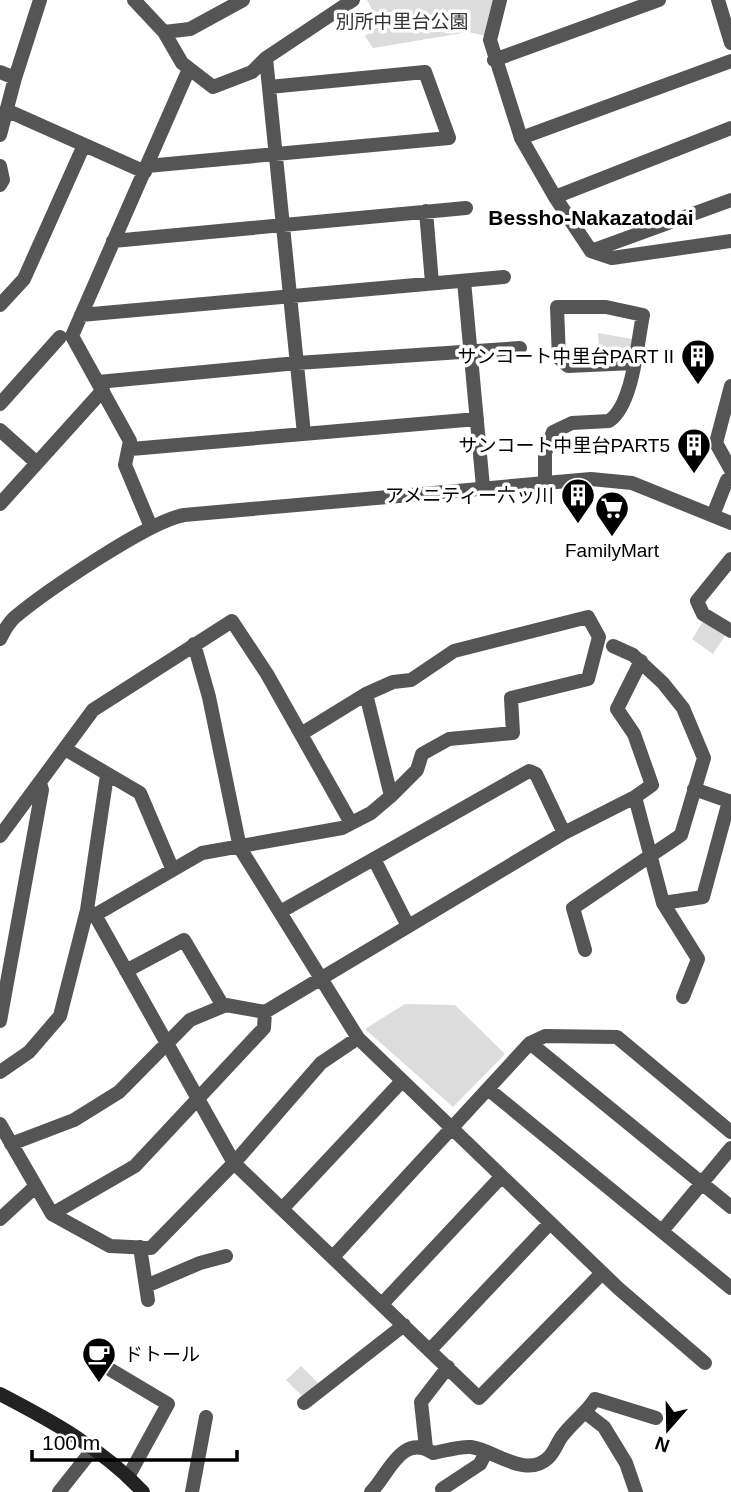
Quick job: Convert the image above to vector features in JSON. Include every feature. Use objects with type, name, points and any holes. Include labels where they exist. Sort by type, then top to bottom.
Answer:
[{"type":"main road","points":[[0,1394],[93,1449],[143,1492]]},
{"type":"street","points":[[0,135],[40,0]]},
{"type":"street","points":[[134,0],[164,32],[172,48],[189,69],[213,87],[252,72],[266,58],[353,0]]},
{"type":"street","points":[[164,32],[190,29],[243,0]]},
{"type":"street","points":[[500,0],[490,40],[494,60],[521,138],[555,197],[591,251],[612,258],[731,241]]},
{"type":"street","points":[[494,60],[659,0]]},
{"type":"street","points":[[718,0],[731,43]]},
{"type":"street","points":[[266,58],[304,434]]},
{"type":"street","points":[[521,138],[731,61]]},
{"type":"street","points":[[0,404],[71,326],[113,241],[189,69]]},
{"type":"street","points":[[0,72],[15,78]]},
{"type":"street","points":[[6,110],[146,169],[449,138],[425,72],[269,87]]},
{"type":"street","points":[[555,197],[731,128]]},
{"type":"street","points":[[0,305],[24,279],[84,145]]},
{"type":"street","points":[[0,166],[3,180],[0,184]]},
{"type":"street","points":[[591,251],[731,200]]},
{"type":"street","points":[[113,241],[466,208]]},
{"type":"street","points":[[426,211],[432,284]]},
{"type":"street","points":[[71,326],[290,294],[504,277]]},
{"type":"street","points":[[464,281],[483,487]]},
{"type":"street","points":[[545,481],[545,453],[553,432],[572,423],[609,421],[618,415],[624,406],[643,316],[606,307],[556,307],[559,358],[568,366],[633,362]]},
{"type":"street","points":[[71,326],[72,336],[130,441],[131,449],[125,465],[151,527]]},
{"type":"street","points":[[0,504],[101,386],[297,363],[520,348]]},
{"type":"street","points":[[731,386],[718,450],[731,470]]},
{"type":"street","points":[[131,449],[477,419]]},
{"type":"street","points":[[0,430],[37,463]]},
{"type":"street","points":[[713,515],[727,480],[731,479]]},
{"type":"street","points":[[0,639],[14,617],[151,527],[184,515],[545,481],[617,480],[651,490],[731,523]]},
{"type":"street","points":[[731,559],[697,600],[703,614],[731,631]]},
{"type":"street","points":[[91,913],[202,853],[342,828],[372,813],[417,770],[422,754],[449,739],[513,733],[511,698],[588,679],[599,637],[588,617],[545,625],[454,651],[411,680],[393,682],[366,694],[301,734]]},
{"type":"street","points":[[0,836],[93,710],[232,621],[351,823]]},
{"type":"street","points":[[194,644],[209,697],[240,848],[358,1038],[602,1273],[705,1363]]},
{"type":"street","points":[[584,950],[573,908],[681,835],[704,758],[683,708],[641,661],[613,646]]},
{"type":"street","points":[[11,1144],[74,1119],[119,1092],[190,1020],[223,1006],[265,1012],[564,833],[635,797],[652,785],[634,734],[617,709],[641,661]]},
{"type":"street","points":[[366,694],[391,796]]},
{"type":"street","points":[[65,749],[140,793],[172,868]]},
{"type":"street","points":[[280,912],[529,771],[536,774],[564,833]]},
{"type":"street","points":[[0,1072],[29,1052],[60,1016],[91,913],[107,775]]},
{"type":"street","points":[[0,1021],[3,989],[42,790],[40,783]]},
{"type":"street","points":[[663,903],[703,898],[730,801],[694,789]]},
{"type":"street","points":[[635,797],[663,903],[698,959],[683,996]]},
{"type":"street","points":[[374,859],[408,926]]},
{"type":"street","points":[[91,913],[234,1163],[479,1398],[602,1273]]},
{"type":"street","points":[[126,971],[184,940],[223,1006]]},
{"type":"street","points":[[52,1214],[135,1166],[264,1028],[265,1012]]},
{"type":"street","points":[[332,1257],[452,1131],[530,1043],[545,1036],[617,1037],[731,1132]]},
{"type":"street","points":[[0,1124],[52,1214],[110,1246],[151,1248],[234,1163],[321,1063],[358,1038]]},
{"type":"street","points":[[530,1043],[731,1207]]},
{"type":"street","points":[[282,1209],[402,1081]]},
{"type":"street","points":[[488,1089],[731,1288]]},
{"type":"street","points":[[662,1231],[731,1148]]},
{"type":"street","points":[[382,1304],[501,1177]]},
{"type":"street","points":[[0,1219],[36,1186]]},
{"type":"street","points":[[430,1350],[550,1223]]},
{"type":"street","points":[[140,1247],[147,1293],[200,1263],[226,1256]]},
{"type":"street","points":[[304,1403],[404,1325]]},
{"type":"street","points":[[426,1448],[421,1402],[448,1367]]},
{"type":"street","points":[[111,1370],[168,1404],[128,1477]]},
{"type":"street","points":[[371,1492],[397,1455],[409,1449],[426,1448],[433,1452],[470,1447],[525,1465],[536,1464],[548,1459],[563,1434],[586,1413],[596,1399],[600,1398],[656,1418]]},
{"type":"street","points":[[586,1413],[604,1427],[626,1463],[636,1492]]},
{"type":"street","points":[[192,1492],[206,1417]]},
{"type":"street","points":[[59,1492],[93,1449]]},
{"type":"street","points":[[442,1489],[480,1464],[486,1452]]},
{"type":"green space","name":"別所中里台公園","points":[[367,0],[495,0],[485,36],[469,32],[373,48],[365,36],[380,25]]},
{"type":"green space","points":[[598,333],[632,339],[629,357],[599,357]]},
{"type":"green space","points":[[704,620],[726,634],[713,654],[692,639]]},
{"type":"green space","points":[[405,1004],[455,1005],[505,1054],[453,1107],[365,1029]]},
{"type":"green space","points":[[301,1366],[319,1384],[303,1397],[286,1380]]},
{"type":"place","name":"サンコート中里台PART II","points":[[698,386]]},
{"type":"place","name":"サンコート中里台PART5","points":[[694,475]]},
{"type":"place","name":"アメニティー六ッ川","points":[[578,525]]},
{"type":"place","name":"FamilyMart","points":[[612,538]]},
{"type":"place","name":"ドトール","points":[[99,1384]]},
{"type":"district","name":"Bessho-Nakazatodai","points":[[591,217]]}]
